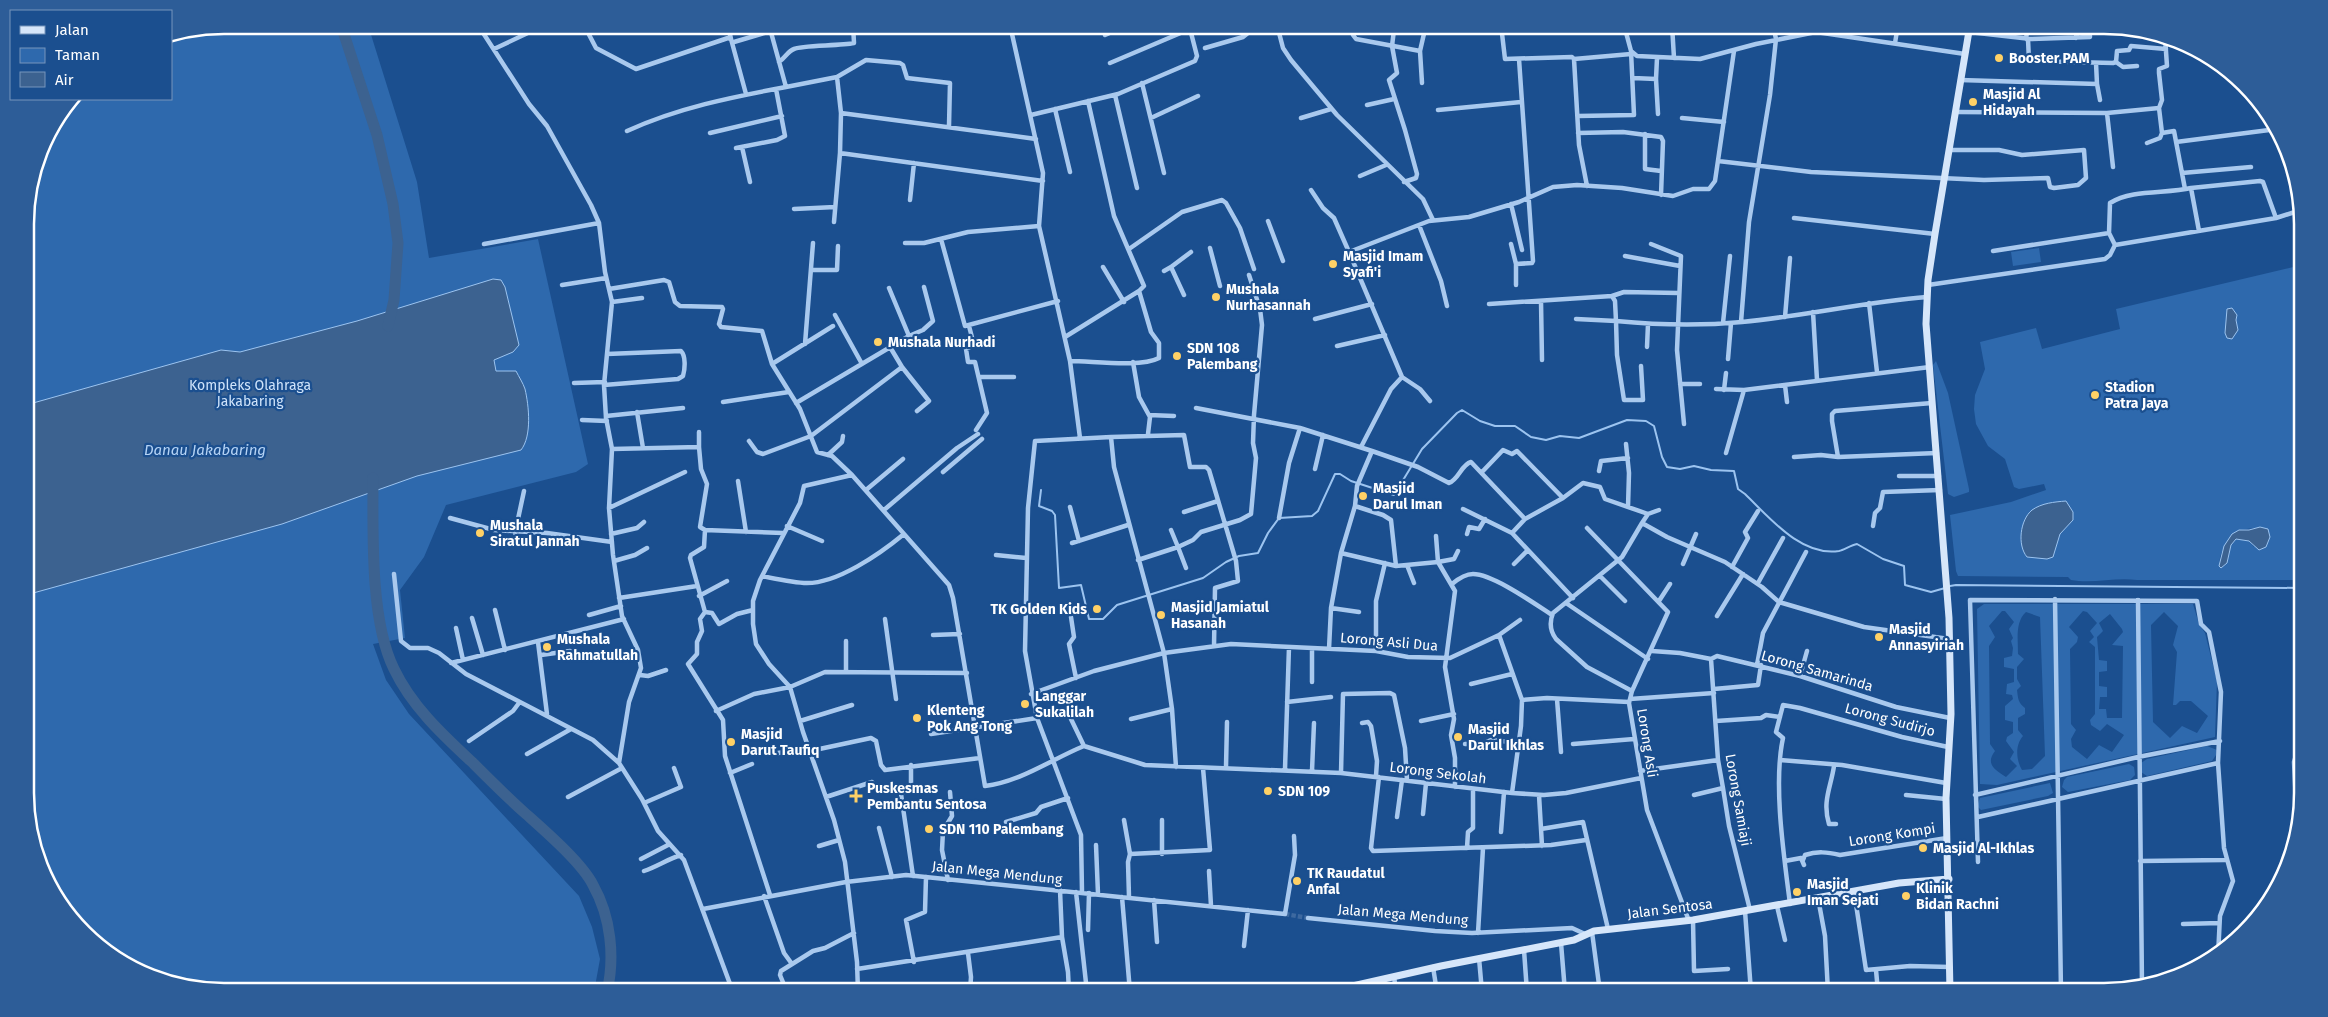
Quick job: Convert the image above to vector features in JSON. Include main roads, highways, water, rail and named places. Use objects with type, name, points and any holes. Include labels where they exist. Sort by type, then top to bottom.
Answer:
[{"type":"main road","points":[[1950,983],[1946,783],[1950,718],[1950,639],[1947,577],[1926,324],[1928,285],[1935,234],[1969,34]]},
{"type":"main road","name":"Jalan Sentosa","points":[[1371,983],[1433,967],[1575,940],[1590,932],[1691,921],[1899,883],[1949,879]]},
{"type":"water","name":"Danau Jakabaring","points":[[493,279],[501,280],[505,287],[519,345],[513,352],[494,360],[496,371],[516,371],[525,389],[528,404],[528,429],[527,437],[521,450],[417,476],[282,524],[34,593],[34,403],[221,350],[240,352],[357,321]]},
{"type":"water","points":[[2232,308],[2237,315],[2238,330],[2232,339],[2227,338],[2225,333],[2227,309]]},
{"type":"water","points":[[2066,501],[2073,512],[2073,520],[2060,534],[2053,557],[2047,559],[2027,557],[2022,546],[2021,533],[2028,514],[2040,506]]},
{"type":"water","points":[[2260,527],[2268,529],[2270,537],[2266,547],[2259,550],[2249,541],[2236,539],[2231,545],[2227,563],[2221,568],[2219,566],[2224,546],[2232,534],[2239,530]]},
{"type":"waterway","points":[[344,34],[377,135],[393,204],[398,243],[394,300],[388,326]]},
{"type":"waterway","points":[[1041,490],[1039,506],[1052,511],[1055,515],[1059,588],[1081,585],[1089,619],[1103,619],[1117,605],[1203,578],[1226,562],[1239,556],[1258,553],[1268,533],[1279,518],[1312,516],[1318,511],[1335,474],[1340,474],[1351,481],[1394,495],[1422,449],[1462,410],[1480,421],[1495,426],[1515,426],[1531,437],[1546,440],[1560,436],[1579,438],[1627,420],[1646,421],[1654,426],[1662,457],[1667,467],[1680,469],[1694,466],[1711,470],[1734,471],[1738,489],[1775,524],[1799,542],[1825,551],[1839,551],[1857,544],[1883,559],[1904,566],[1905,585],[1931,592],[1945,588]]},
{"type":"waterway","points":[[373,478],[374,576],[381,626],[386,649],[394,669],[401,683],[429,720],[506,796],[563,848],[588,876],[604,910],[610,937],[611,965],[608,983]]},
{"type":"waterway","points":[[1950,586],[2294,588]]},
{"type":"tunnel","points":[[1285,914],[1308,918]]},
{"type":"place","name":"Booster PAM","points":[[1999,58]]},
{"type":"place","name":"Masjid Al Hidayah","points":[[1973,102]]},
{"type":"place","name":"Masjid Imam Syafi'i","points":[[1333,264]]},
{"type":"place","name":"Mushala Nurhasannah","points":[[1216,297]]},
{"type":"place","name":"Mushala Nurhadi","points":[[878,342]]},
{"type":"place","name":"SDN 108 Palembang","points":[[1177,356]]},
{"type":"place","name":"Stadion Patra Jaya","points":[[2095,395]]},
{"type":"place","name":"Masjid Darul Iman","points":[[1363,496]]},
{"type":"place","name":"Mushala Siratul Jannah","points":[[480,533]]},
{"type":"place","name":"TK Golden Kids","points":[[1097,609]]},
{"type":"place","name":"Masjid Jamiatul Hasanah","points":[[1161,615]]},
{"type":"place","name":"Masjid Annasyiriah","points":[[1879,637]]},
{"type":"place","name":"Mushala Rahmatullah","points":[[547,647]]},
{"type":"place","name":"Langgar Sukalilah","points":[[1025,704]]},
{"type":"place","name":"Klenteng Pok Ang Tong","points":[[917,718]]},
{"type":"place","name":"Masjid Darul Ikhlas","points":[[1458,737]]},
{"type":"place","name":"Masjid Darut Taufiq","points":[[731,742]]},
{"type":"place","name":"SDN 109","points":[[1268,791]]},
{"type":"place","name":"Puskesmas Pembantu Sentosa","points":[[856,796]]},
{"type":"place","name":"SDN 110 Palembang","points":[[929,829]]},
{"type":"place","name":"Masjid Al-Ikhlas","points":[[1923,848]]},
{"type":"place","name":"TK Raudatul Anfal","points":[[1297,881]]},
{"type":"place","name":"Masjid Iman Sejati","points":[[1797,892]]},
{"type":"place","name":"Klinik Bidan Rachni","points":[[1906,896]]},
{"type":"park label","name":"Kompleks Olahraga Jakabaring","points":[[250,394]]}]
